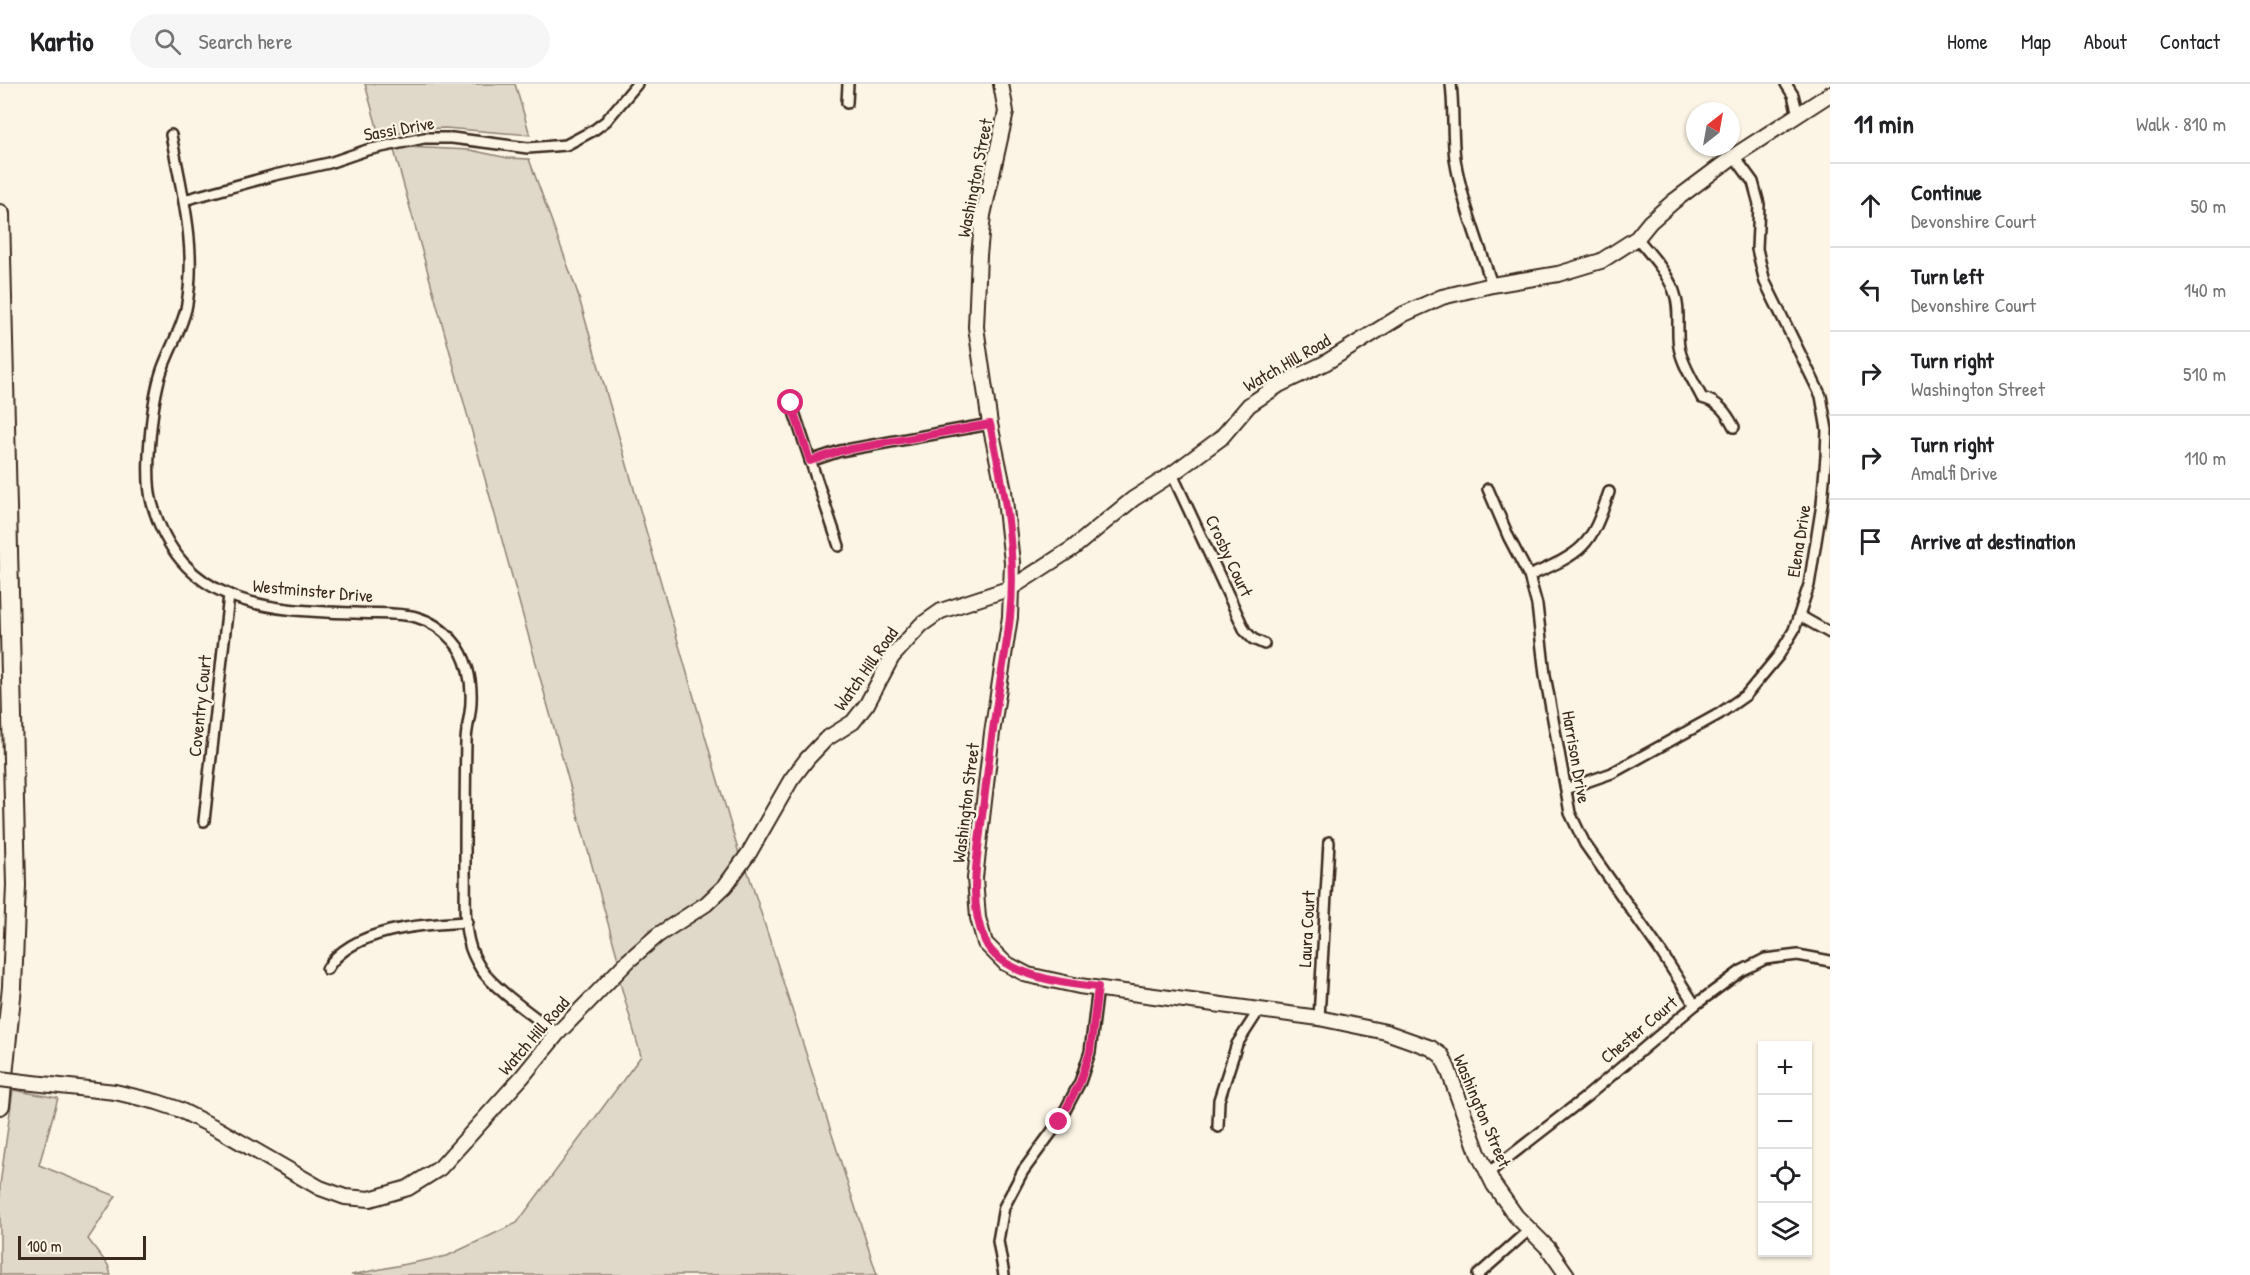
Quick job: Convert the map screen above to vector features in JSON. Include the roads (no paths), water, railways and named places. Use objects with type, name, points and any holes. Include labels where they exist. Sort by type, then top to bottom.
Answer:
[{"type":"highway","points":[[0,214],[16,885],[12,987],[0,1105]]},
{"type":"street","name":"Sassi Drive","points":[[184,200],[411,140],[452,138],[528,148],[566,145],[606,121],[637,84]]},
{"type":"street","points":[[848,84],[848,103]]},
{"type":"street","name":"Washington Street","points":[[1001,84],[1006,112],[983,215],[976,327],[990,424],[1004,491],[1012,562],[1010,617],[992,733],[975,878],[978,918],[985,944],[1005,963],[1028,975],[1319,1018],[1408,1038],[1431,1048],[1442,1056],[1448,1069],[1478,1153],[1488,1173],[1516,1216],[1548,1248],[1567,1275]]},
{"type":"street","points":[[1451,84],[1455,157],[1462,190],[1492,285]]},
{"type":"street","points":[[1786,84],[1793,95],[1797,110]]},
{"type":"street","name":"Watch Hill Road","points":[[1740,152],[1797,110],[1830,94]]},
{"type":"street","name":"Westminster Drive","points":[[171,135],[184,200],[191,256],[186,308],[161,373],[149,447],[151,501],[164,537],[191,574],[245,602],[282,608],[353,614],[407,614],[434,624],[454,642],[466,662],[471,699],[466,738],[468,940],[482,971],[557,1034]]},
{"type":"street","name":"Watch Hill Road","points":[[0,1079],[115,1092],[157,1102],[197,1118],[320,1188],[345,1197],[370,1199],[408,1188],[440,1168],[522,1077],[557,1034],[638,951],[706,904],[725,886],[749,853],[796,773],[826,739],[854,722],[867,704],[892,657],[921,625],[941,611],[1011,588],[1073,548],[1133,499],[1221,438],[1249,405],[1279,385],[1325,363],[1404,314],[1442,297],[1492,285],[1558,274],[1601,261],[1637,238],[1650,222],[1674,201],[1734,156]]},
{"type":"street","name":"Elena Drive","points":[[1566,789],[1612,773],[1719,714],[1746,695],[1779,655],[1800,616],[1809,585],[1822,504],[1827,430],[1821,396],[1765,282],[1757,249],[1759,204],[1753,182],[1734,156]]},
{"type":"street","points":[[1637,238],[1666,274],[1674,291],[1678,306],[1677,334],[1680,351],[1702,398],[1714,401],[1726,413],[1734,427]]},
{"type":"street","points":[[791,403],[838,546]]},
{"type":"street","points":[[810,461],[840,451],[990,424]]},
{"type":"street","name":"Crosby Court","points":[[1172,474],[1245,631],[1253,639],[1264,644]]},
{"type":"street","name":"Harrison Drive","points":[[1488,489],[1509,538],[1529,576],[1537,605],[1545,675],[1570,813],[1585,844],[1661,952],[1695,1005]]},
{"type":"street","points":[[1529,576],[1570,558],[1586,543],[1594,531],[1609,492]]},
{"type":"street","name":"Coventry Court","points":[[204,821],[229,595]]},
{"type":"street","points":[[1800,616],[1830,633]]},
{"type":"street","name":"Laura Court","points":[[1319,1018],[1329,842]]},
{"type":"street","points":[[327,969],[332,960],[341,953],[368,939],[398,928],[420,924],[467,922]]},
{"type":"street","name":"Chester Court","points":[[1488,1173],[1586,1096],[1695,1005],[1741,971],[1765,959],[1798,954],[1830,961]]},
{"type":"street","points":[[1004,1275],[998,1241],[1004,1208],[1023,1171],[1059,1122],[1080,1082],[1090,1052],[1098,987]]},
{"type":"street","points":[[1218,1127],[1219,1100],[1237,1044],[1259,1010]]},
{"type":"street","points":[[1478,1275],[1529,1230]]}]
